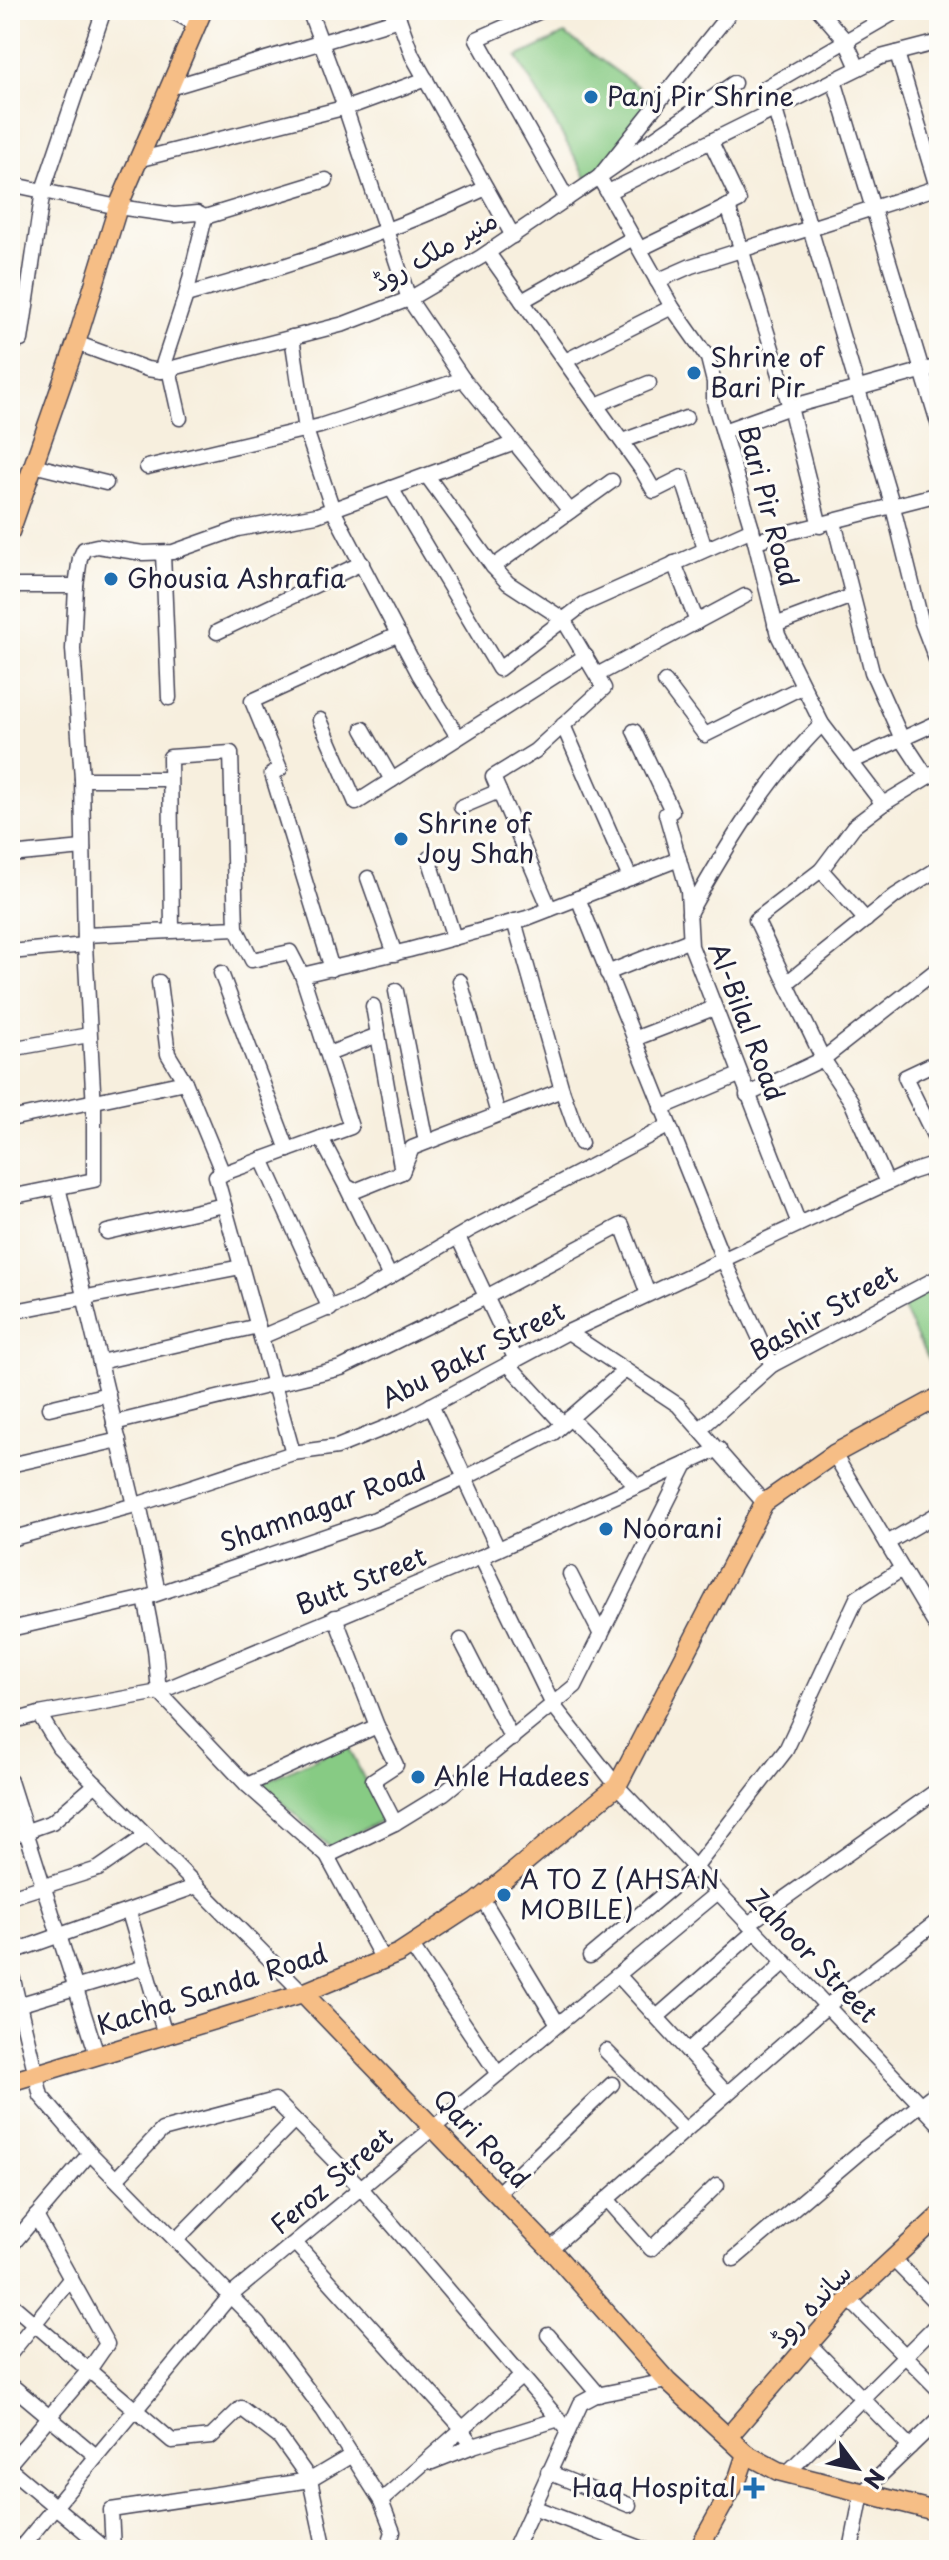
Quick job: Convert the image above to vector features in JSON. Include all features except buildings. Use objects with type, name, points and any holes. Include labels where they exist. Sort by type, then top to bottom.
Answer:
[{"type":"main road","points":[[10,532],[15,502],[33,465],[76,343],[118,207],[200,17]]},
{"type":"main road","name":"Kacha Sanda Road","points":[[10,2082],[303,1993],[399,1953],[482,1898],[617,1786],[764,1503],[834,1454],[939,1397]]},
{"type":"main road","name":"Qari Road","points":[[303,1993],[550,2249],[667,2381],[746,2454],[787,2473],[938,2510]]},
{"type":"main road","name":"ساندہ روڈ","points":[[728,2437],[850,2300],[939,2217]]},
{"type":"main road","points":[[698,2550],[738,2478],[746,2454]]},
{"type":"street","points":[[21,340],[43,190],[104,10]]},
{"type":"street","points":[[170,10],[200,17]]},
{"type":"street","points":[[309,10],[409,299],[463,379],[570,511]]},
{"type":"street","name":"منیر ملک روڈ","points":[[165,370],[344,324],[409,299],[488,253],[599,177],[732,10]]},
{"type":"street","points":[[899,10],[763,89],[775,110],[811,228],[893,507],[921,620],[939,667]]},
{"type":"street","points":[[824,11],[846,41],[858,68]]},
{"type":"street","points":[[535,12],[477,39],[567,199]]},
{"type":"street","points":[[169,88],[320,43],[398,14],[412,55],[513,236]]},
{"type":"street","points":[[608,192],[881,57],[939,42]]},
{"type":"street","points":[[657,281],[691,266],[938,190],[897,53]]},
{"type":"street","points":[[137,160],[345,107],[426,79]]},
{"type":"street","points":[[834,80],[939,426]]},
{"type":"street","points":[[599,177],[734,83]]},
{"type":"street","points":[[522,301],[636,244],[739,201],[711,142]]},
{"type":"street","name":"Bari Pir Road","points":[[599,177],[672,307],[708,358],[714,382],[714,402],[754,535],[775,625],[802,687],[822,724],[883,804]]},
{"type":"street","points":[[10,184],[118,207],[174,215],[197,213],[205,217],[326,180]]},
{"type":"street","points":[[186,295],[253,277],[386,230],[433,213],[486,188]]},
{"type":"street","points":[[728,206],[852,596],[872,672],[902,739],[933,774],[883,804],[854,826],[821,870],[756,920],[823,1059],[851,1101],[887,1183]]},
{"type":"street","points":[[180,418],[165,370],[205,217]]},
{"type":"street","points":[[488,253],[654,491],[682,477],[705,549]]},
{"type":"street","points":[[565,361],[672,307]]},
{"type":"street","points":[[292,337],[306,430],[333,510],[419,674],[458,737]]},
{"type":"street","points":[[76,343],[147,369],[165,370]]},
{"type":"street","points":[[723,431],[790,407],[939,366]]},
{"type":"street","points":[[147,467],[306,430],[463,379]]},
{"type":"street","points":[[596,405],[649,383]]},
{"type":"street","points":[[622,441],[686,418]]},
{"type":"street","points":[[10,1197],[94,1180],[82,779],[73,649],[76,586],[84,549],[97,546],[163,554],[238,529],[333,510],[515,443]]},
{"type":"street","points":[[33,465],[106,483]]},
{"type":"street","points":[[427,476],[508,583],[563,619],[604,688],[535,751],[493,777],[550,909]]},
{"type":"street","points":[[493,567],[612,481]]},
{"type":"street","points":[[391,488],[499,669],[584,604],[705,549],[754,535],[827,524],[939,494]]},
{"type":"street","points":[[163,554],[169,698]]},
{"type":"street","points":[[217,632],[362,563]]},
{"type":"street","points":[[674,563],[697,622]]},
{"type":"street","points":[[10,586],[76,586]]},
{"type":"street","points":[[597,675],[745,596]]},
{"type":"street","points":[[775,625],[852,596]]},
{"type":"street","points":[[332,969],[272,774],[280,769],[252,701],[399,634]]},
{"type":"street","points":[[320,720],[356,803],[586,656]]},
{"type":"street","points":[[665,682],[705,735],[802,687]]},
{"type":"street","points":[[851,762],[939,722]]},
{"type":"street","points":[[689,914],[723,853],[763,794],[793,753],[822,724]]},
{"type":"street","points":[[563,725],[630,878]]},
{"type":"street","points":[[363,729],[392,780]]},
{"type":"street","name":"Al-Bilal Road","points":[[634,731],[672,811],[666,814],[688,891],[690,940],[739,1075],[799,1224]]},
{"type":"street","points":[[172,931],[170,757],[231,753],[236,928],[252,960],[290,952],[302,975],[351,1127],[216,1176],[293,1453]]},
{"type":"street","points":[[82,779],[170,779]]},
{"type":"street","points":[[461,807],[499,791]]},
{"type":"street","points":[[10,855],[83,848]]},
{"type":"street","points":[[429,858],[454,938]]},
{"type":"street","points":[[302,975],[395,954],[514,921],[679,859]]},
{"type":"street","points":[[788,982],[895,896],[939,868]]},
{"type":"street","points":[[821,870],[866,920]]},
{"type":"street","points":[[368,878],[395,954]]},
{"type":"street","points":[[578,898],[723,1259],[772,1365]]},
{"type":"street","points":[[514,921],[562,1090],[581,1143]]},
{"type":"street","points":[[10,952],[85,940],[236,928]]},
{"type":"street","points":[[607,973],[690,940]]},
{"type":"street","points":[[747,1095],[823,1059],[939,968]]},
{"type":"street","points":[[221,973],[288,1150]]},
{"type":"street","points":[[460,981],[498,1114]]},
{"type":"street","points":[[159,982],[168,1054],[185,1082],[223,1174]]},
{"type":"street","points":[[396,991],[426,1142]]},
{"type":"street","points":[[373,1006],[402,1172]]},
{"type":"street","points":[[634,1039],[714,1008]]},
{"type":"street","points":[[10,1049],[89,1035]]},
{"type":"street","points":[[328,1054],[378,1035]]},
{"type":"street","points":[[939,1061],[905,1077],[939,1146]]},
{"type":"street","points":[[661,1108],[739,1075]]},
{"type":"street","points":[[10,1119],[185,1082]]},
{"type":"street","points":[[346,1186],[355,1191],[402,1172],[412,1148],[562,1090]]},
{"type":"street","points":[[100,1362],[259,1332],[330,1309],[668,1126]]},
{"type":"street","points":[[321,1138],[390,1277]]},
{"type":"street","points":[[262,1159],[330,1309]]},
{"type":"street","points":[[934,1165],[939,1189]]},
{"type":"street","name":"Abu Bakr Street","points":[[10,1539],[137,1504],[293,1453],[337,1447],[402,1421],[568,1332],[911,1172],[934,1165]]},
{"type":"street","points":[[58,1187],[114,1423],[137,1504],[151,1595],[159,1692],[247,1785],[327,1856],[382,1958]]},
{"type":"street","points":[[107,1232],[224,1205]]},
{"type":"street","points":[[114,1423],[341,1368],[486,1297],[622,1225],[648,1294]]},
{"type":"street","points":[[458,1237],[512,1362],[567,1421],[637,1486]]},
{"type":"street","points":[[10,1312],[241,1267]]},
{"type":"street","name":"Bashir Street","points":[[700,1429],[772,1365],[939,1277]]},
{"type":"street","points":[[568,1332],[678,1405],[764,1503]]},
{"type":"street","name":"Shamnagar Road","points":[[10,1629],[151,1595],[375,1519],[553,1433],[625,1370]]},
{"type":"street","points":[[49,1408],[108,1394]]},
{"type":"street","points":[[431,1405],[498,1549]]},
{"type":"street","points":[[10,1465],[119,1440]]},
{"type":"street","name":"Butt Street","points":[[10,1722],[159,1692],[481,1557],[719,1449]]},
{"type":"street","points":[[834,1454],[939,1631]]},
{"type":"street","points":[[327,1856],[395,1823],[444,1793],[575,1686],[686,1464]]},
{"type":"street","points":[[887,1543],[939,1513]]},
{"type":"street","name":"Zahoor Street","points":[[481,1557],[553,1705],[617,1786],[939,2124]]},
{"type":"street","points":[[590,1956],[695,1868],[786,1750],[857,1598],[902,1569]]},
{"type":"street","points":[[570,1574],[601,1635]]},
{"type":"street","points":[[335,1617],[377,1726],[396,1765],[373,1780],[395,1823]]},
{"type":"street","points":[[461,1640],[512,1739]]},
{"type":"street","name":"Qari Road","points":[[39,1714],[59,1747],[303,1993]]},
{"type":"street","points":[[247,1785],[377,1726]]},
{"type":"street","points":[[10,1781],[97,2055]]},
{"type":"street","points":[[10,1837],[52,1822],[96,1784]]},
{"type":"street","points":[[657,2017],[752,1927],[939,1789]]},
{"type":"street","points":[[10,1897],[98,1869],[147,1835]]},
{"type":"street","points":[[10,1953],[197,1886]]},
{"type":"street","name":"Feroz Street","points":[[19,2550],[230,2296],[718,1892]]},
{"type":"street","points":[[482,1898],[558,2024]]},
{"type":"street","points":[[129,1912],[165,2035]]},
{"type":"street","points":[[550,2249],[827,2006],[939,1920]]},
{"type":"street","points":[[411,1945],[498,2074]]},
{"type":"street","points":[[688,2051],[785,1962]]},
{"type":"street","points":[[10,1967],[14,2006],[41,2096],[90,2153],[258,2324],[323,2410],[381,2501],[393,2532],[387,2550]]},
{"type":"street","points":[[14,2006],[145,1967]]},
{"type":"street","points":[[618,1975],[727,2094]]},
{"type":"street","points":[[606,2051],[685,2130]]},
{"type":"street","points":[[497,2194],[612,2084]]},
{"type":"street","points":[[734,2259],[919,2103],[939,2090]]},
{"type":"street","points":[[116,2179],[162,2130],[275,2100],[361,2188],[563,2424]]},
{"type":"street","points":[[176,2240],[294,2120]]},
{"type":"street","points":[[10,2247],[90,2153]]},
{"type":"street","points":[[607,2199],[651,2249],[717,2185]]},
{"type":"street","points":[[36,2216],[107,2344],[10,2466],[55,2507],[110,2550]]},
{"type":"street","points":[[295,2243],[462,2429],[473,2446]]},
{"type":"street","points":[[893,2259],[939,2306]]},
{"type":"street","points":[[10,2354],[71,2278]]},
{"type":"street","points":[[850,2300],[939,2390]]},
{"type":"street","points":[[10,2303],[172,2441],[211,2437],[238,2409],[244,2409],[280,2438],[310,2480],[325,2550]]},
{"type":"street","points":[[787,2473],[939,2322]]},
{"type":"street","points":[[548,2335],[599,2395]]},
{"type":"street","points":[[809,2344],[910,2447]]},
{"type":"street","points":[[381,2501],[522,2376]]},
{"type":"street","points":[[514,2550],[548,2472],[563,2424],[581,2403],[599,2395],[667,2381]]},
{"type":"street","points":[[10,2384],[96,2456]]},
{"type":"street","points":[[851,2550],[862,2493],[939,2419]]},
{"type":"street","points":[[421,2466],[473,2446],[563,2424]]},
{"type":"street","points":[[110,2550],[111,2510],[310,2480],[352,2455]]},
{"type":"street","points":[[548,2472],[629,2505]]},
{"type":"street","points":[[533,2507],[646,2550]]},
{"type":"green space","points":[[565,34],[660,103],[590,183],[517,57]]},
{"type":"green space","points":[[939,1277],[939,1382],[897,1297]]},
{"type":"green space","points":[[347,1744],[384,1819],[330,1847],[262,1783]]},
{"type":"place","name":"Panj Pir Shrine","points":[[591,97]]},
{"type":"place","name":"Shrine of Bari Pir","points":[[694,373]]},
{"type":"place","name":"Ghousia Ashrafia","points":[[111,579]]},
{"type":"place","name":"Shrine of Joy Shah","points":[[401,839]]},
{"type":"place","name":"Noorani","points":[[606,1529]]},
{"type":"place","name":"Ahle Hadees","points":[[418,1777]]},
{"type":"place","name":"A TO Z (AHSAN MOBILE)","points":[[504,1895]]},
{"type":"place","name":"Haq Hospital","points":[[754,2488]]}]
